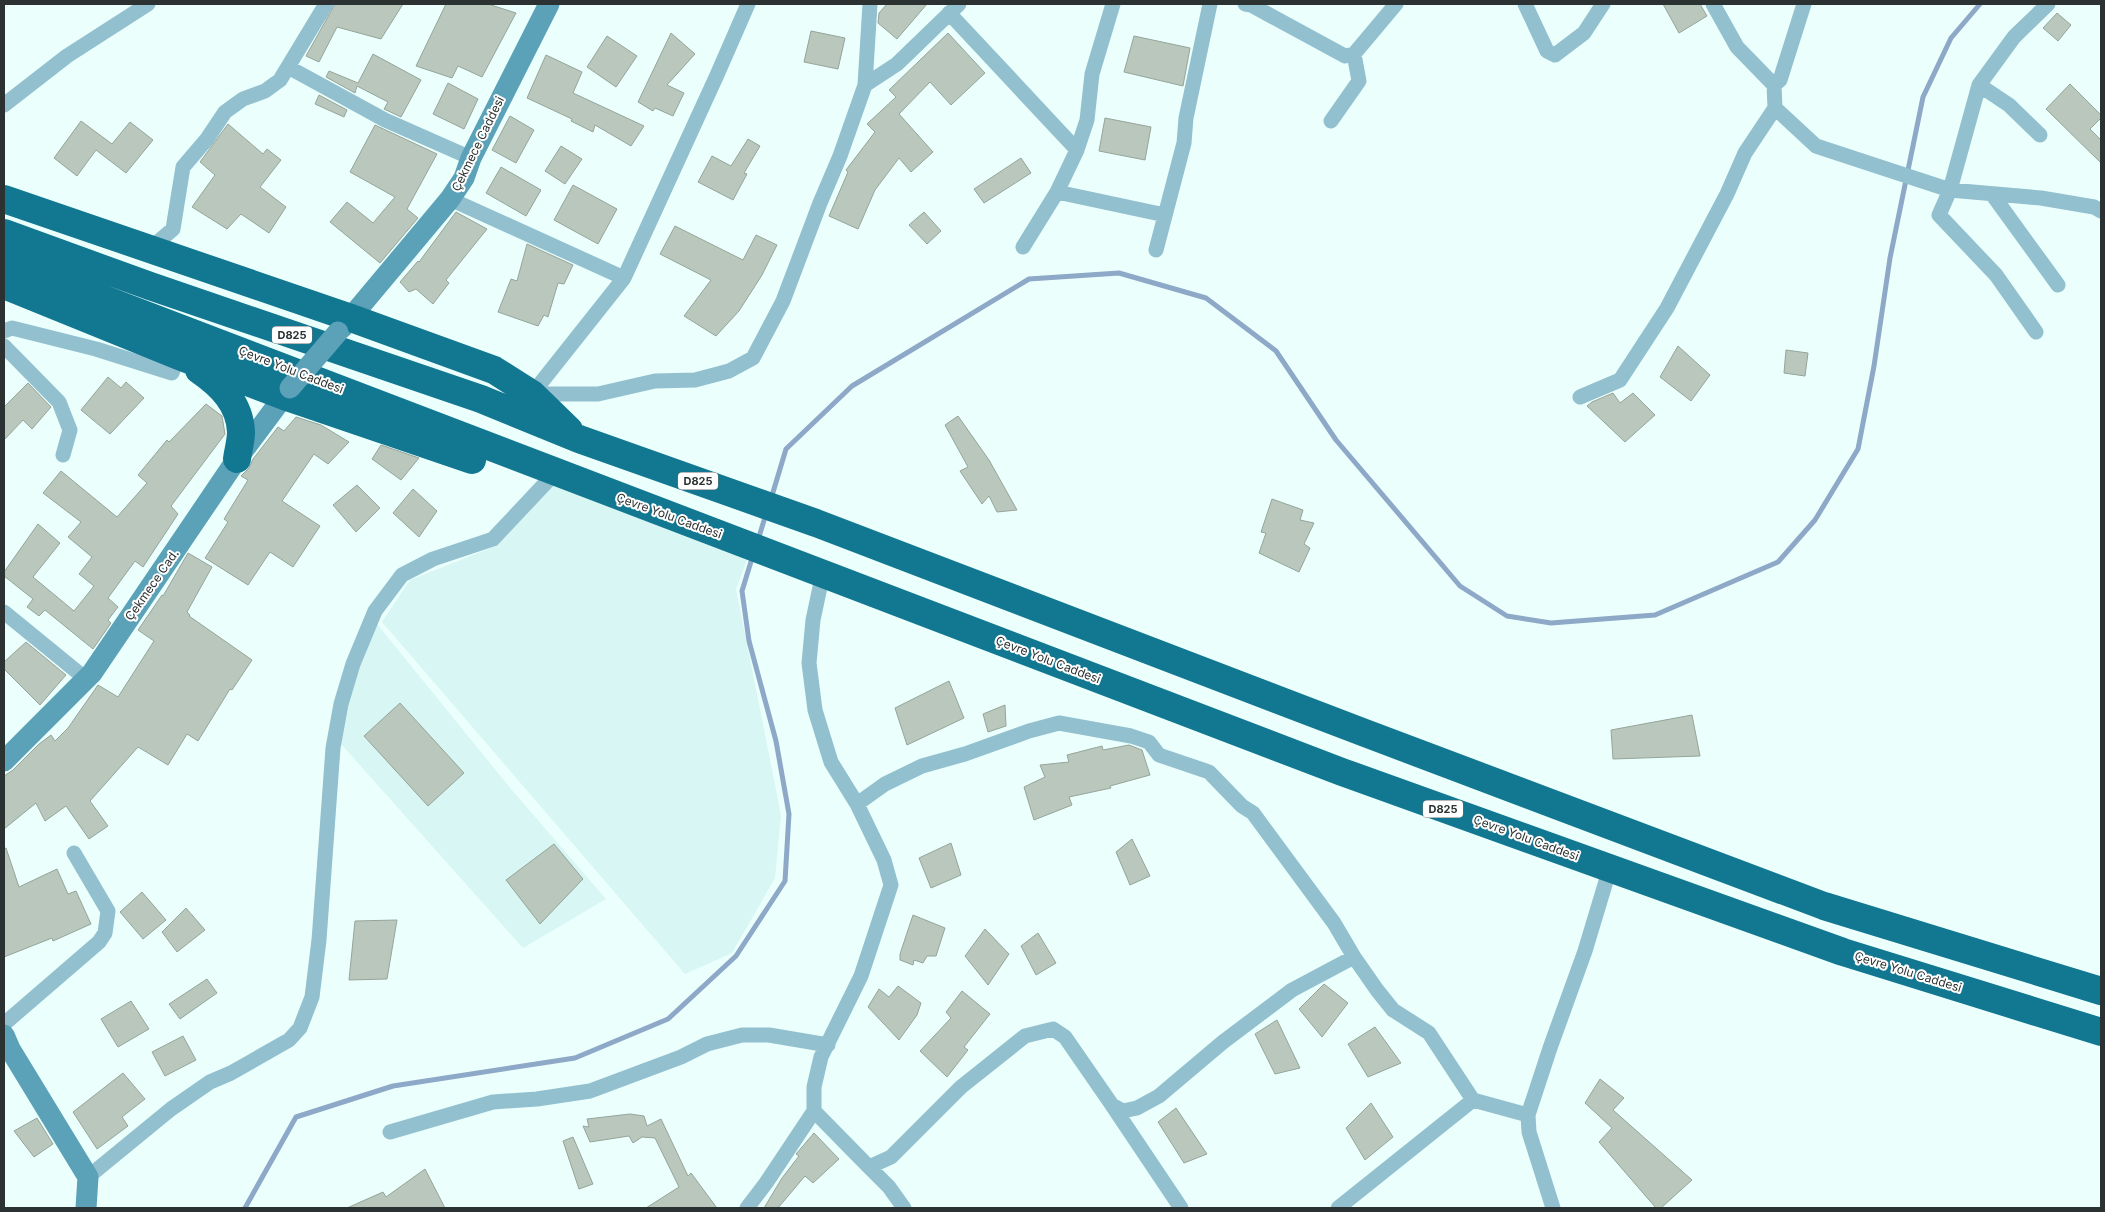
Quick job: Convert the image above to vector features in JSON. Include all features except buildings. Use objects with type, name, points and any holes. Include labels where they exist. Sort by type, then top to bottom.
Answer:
[{"type":"highway","points":[[4,198],[151,248],[344,325],[494,370],[532,394],[579,439]]},
{"type":"highway","name":"D825","points":[[4,233],[157,289],[481,399],[579,439],[816,523],[1824,906],[2101,991]]},
{"type":"highway","name":"Çevre Yolu Caddesi","points":[[4,261],[1342,772],[1844,952],[2101,1032]]},
{"type":"highway","points":[[4,284],[179,356],[287,392],[474,460],[563,476]]},
{"type":"highway","points":[[179,356],[214,380],[235,405],[241,432],[237,459]]},
{"type":"street","points":[[4,105],[67,56],[148,4]]},
{"type":"street","points":[[151,248],[174,229],[183,167],[207,139],[225,112],[243,99],[265,90],[280,80],[326,4]]},
{"type":"street","name":"Çekmece Caddesi","points":[[287,392],[450,199],[464,178],[471,158],[549,4]]},
{"type":"street","points":[[532,394],[624,278],[748,4]]},
{"type":"street","points":[[532,394],[598,394],[655,381],[695,380],[728,371],[753,358],[783,301],[840,156],[865,85],[870,4]]},
{"type":"street","points":[[1023,247],[1058,192],[1077,150],[1087,120],[1092,74],[1113,4]]},
{"type":"street","points":[[1156,250],[1184,143],[1186,118],[1210,4]]},
{"type":"street","points":[[1245,4],[1251,5],[1345,56],[1354,54],[1396,4]]},
{"type":"street","points":[[1525,4],[1547,51],[1555,55],[1584,34],[1603,4]]},
{"type":"street","points":[[1580,397],[1620,380],[1667,308],[1727,194],[1745,153],[1775,108],[1774,85],[1738,48],[1713,4]]},
{"type":"street","points":[[1774,85],[1780,80],[1804,4]]},
{"type":"street","points":[[2036,332],[1996,275],[1939,215],[1950,190],[1979,85],[2014,36],[2048,4]]},
{"type":"street","points":[[865,85],[897,64],[954,9],[1077,150]]},
{"type":"street","points":[[1331,121],[1359,81],[1354,54]]},
{"type":"street","points":[[288,67],[385,120],[471,158]]},
{"type":"street","points":[[1979,85],[2009,105],[2040,135]]},
{"type":"street","points":[[1775,108],[1816,146],[1950,190],[2072,202],[2094,207],[2101,211]]},
{"type":"street","points":[[1058,192],[1165,215]]},
{"type":"street","points":[[1992,194],[2058,285]]},
{"type":"street","points":[[450,199],[624,278]]},
{"type":"street","points":[[6,328],[96,350],[172,373],[179,356]]},
{"type":"street","points":[[4,346],[59,402],[70,430],[63,455]]},
{"type":"street","name":"Çekmece Cad.","points":[[4,761],[86,679],[237,459],[287,392]]},
{"type":"street","points":[[88,1177],[171,1109],[210,1082],[231,1073],[289,1040],[300,1028],[312,997],[319,940],[333,748],[339,713],[353,664],[375,611],[402,575],[433,559],[494,539],[563,476]]},
{"type":"street","points":[[747,1208],[766,1183],[814,1110],[814,1087],[821,1057],[861,976],[891,885],[884,860],[857,804],[831,762],[815,710],[809,663],[813,620],[823,573]]},
{"type":"street","points":[[4,612],[86,679]]},
{"type":"street","points":[[857,804],[885,784],[922,766],[1059,723],[1131,736],[1149,742],[1159,755],[1209,772],[1242,806],[1253,813],[1334,923],[1354,957],[1393,1010],[1429,1033],[1473,1100],[1528,1114]]},
{"type":"street","points":[[4,1024],[99,942],[105,932],[108,911],[74,853]]},
{"type":"street","points":[[1553,1208],[1529,1132],[1528,1114],[1585,951],[1610,868]]},
{"type":"street","points":[[1112,1105],[1123,1110],[1137,1108],[1159,1096],[1222,1042],[1292,990],[1354,957]]},
{"type":"street","points":[[869,1167],[891,1157],[961,1087],[1025,1036],[1052,1029],[1065,1037],[1181,1208]]},
{"type":"street","points":[[390,1132],[493,1102],[537,1099],[590,1091],[680,1057],[707,1044],[742,1035],[769,1035],[828,1045]]},
{"type":"street","points":[[6,1046],[88,1177],[86,1208]]},
{"type":"street","points":[[1338,1208],[1473,1100]]},
{"type":"street","points":[[814,1110],[889,1187],[904,1208]]},
{"type":"shaded area","points":[[556,481],[750,552],[736,589],[781,815],[775,878],[732,953],[685,974],[382,622],[410,580],[498,545]]},
{"type":"shaded area","points":[[377,624],[511,789],[606,899],[523,948],[333,735]]},
{"type":"waterway","points":[[771,499],[786,449],[852,386],[1029,279],[1119,273],[1206,298],[1276,351],[1336,440],[1460,586],[1507,616],[1551,623],[1655,615],[1778,562],[1815,520],[1858,449],[1874,366],[1890,258],[1923,97],[1951,38],[1980,4]]},
{"type":"waterway","points":[[758,540],[766,514]]},
{"type":"waterway","points":[[245,1208],[296,1117],[393,1086],[575,1058],[668,1019],[736,956],[785,881],[789,814],[776,741],[749,641],[742,591],[753,555]]}]
